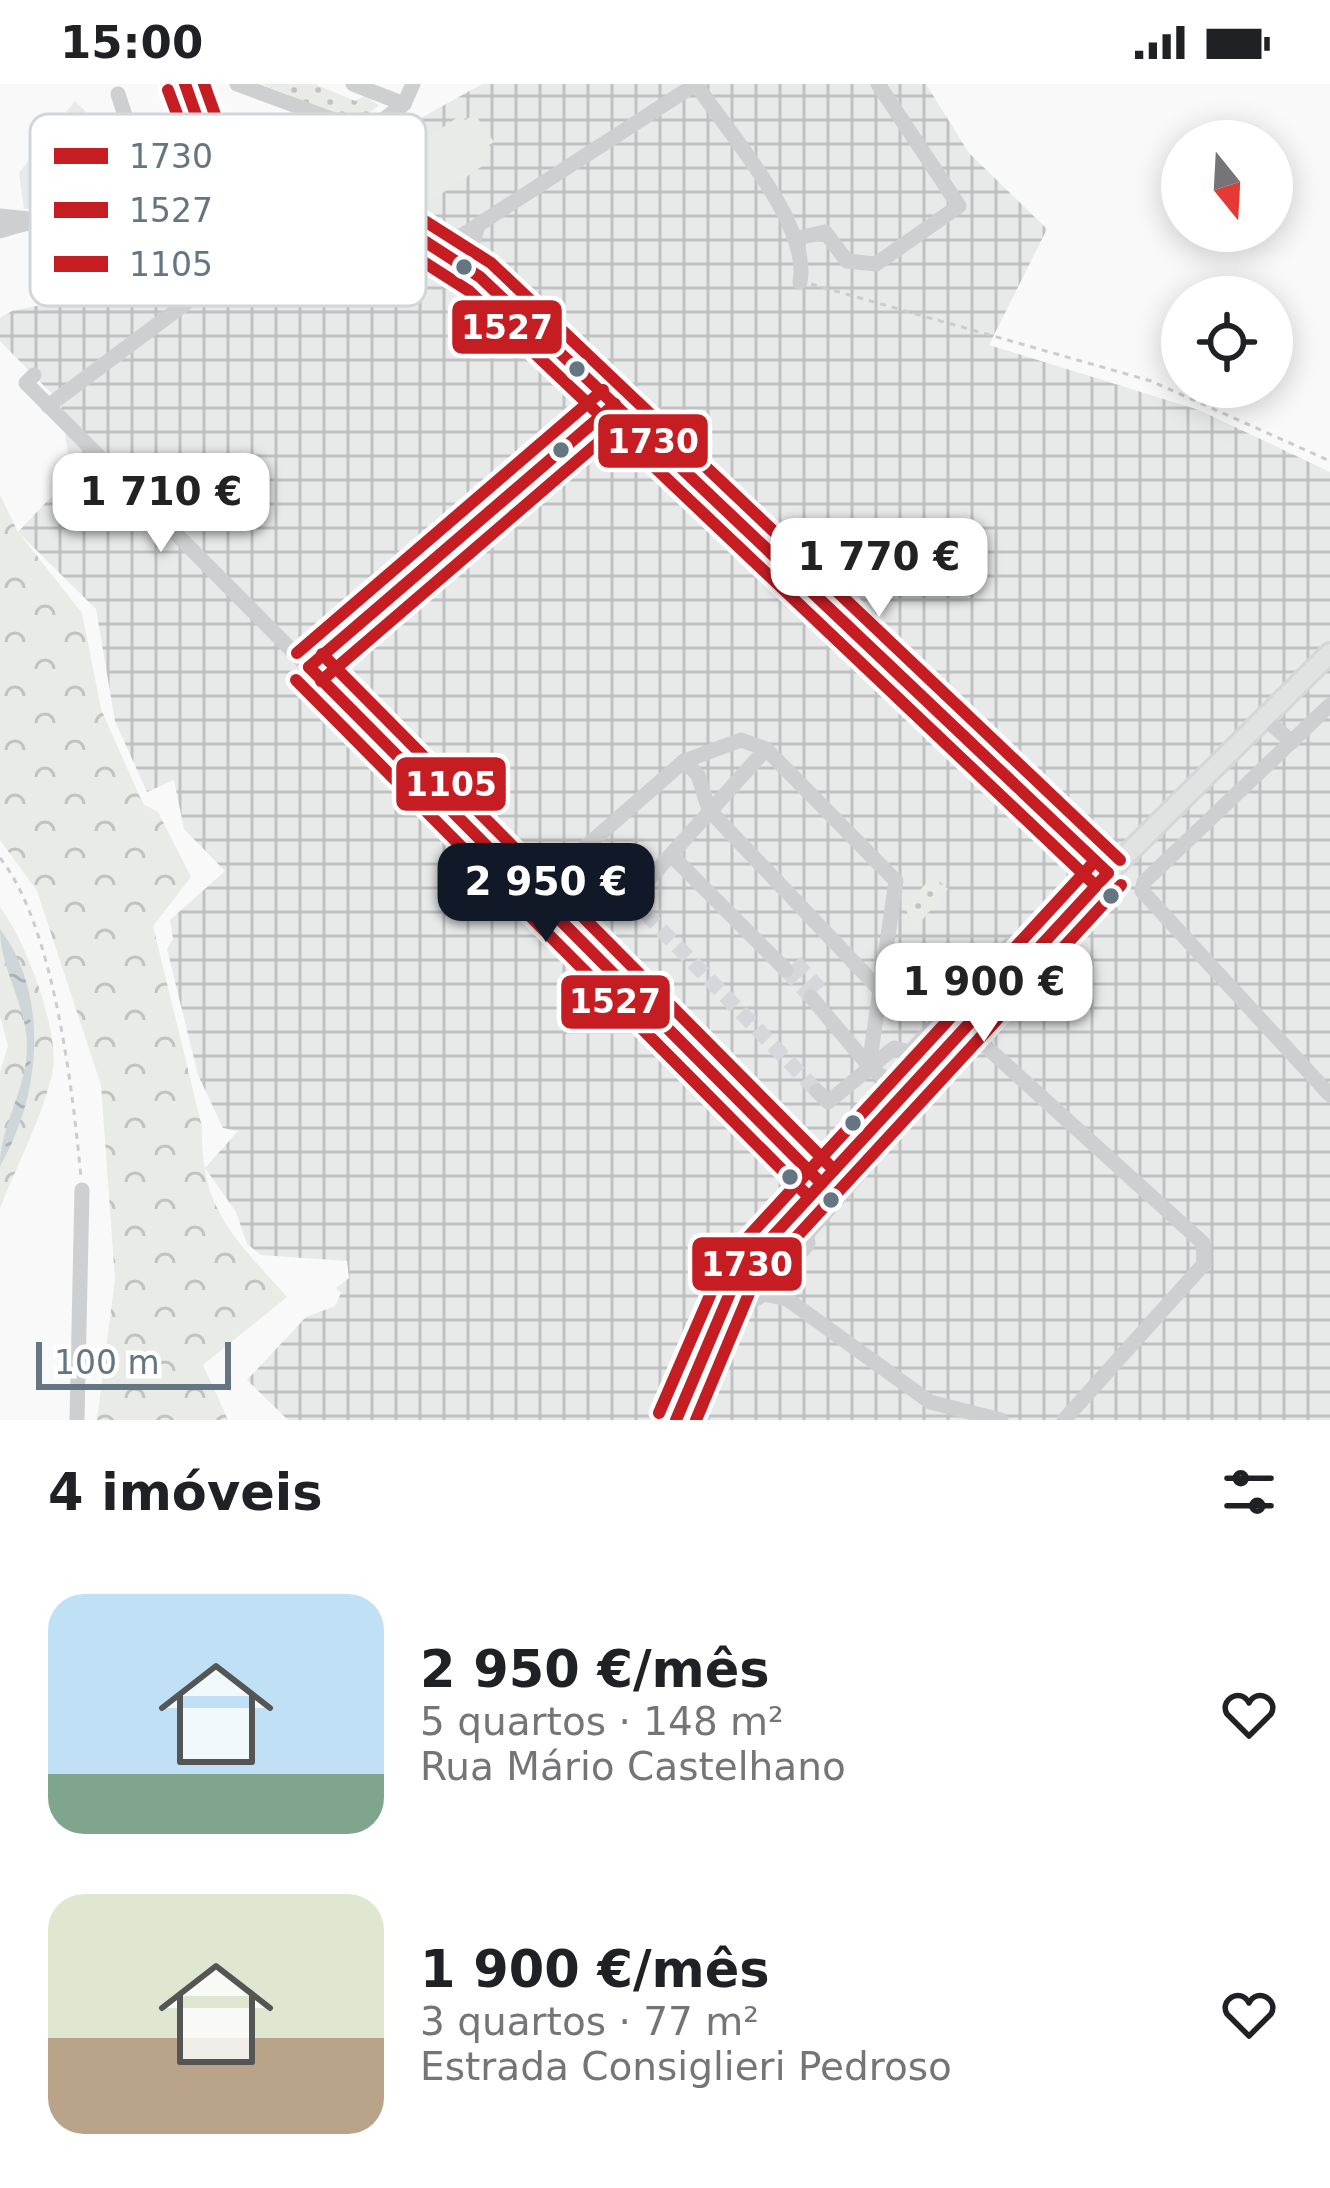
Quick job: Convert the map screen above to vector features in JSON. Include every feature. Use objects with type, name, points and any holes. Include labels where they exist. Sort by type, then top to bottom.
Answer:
[{"type":"main road","points":[[676,1420],[738,1274],[1108,873],[1330,653]]},
{"type":"street","points":[[185,84],[196,114]]},
{"type":"street","points":[[237,84],[318,114]]},
{"type":"street","points":[[389,114],[404,104],[412,84]]},
{"type":"street","points":[[426,235],[461,236],[695,84],[798,238],[800,282]]},
{"type":"street","points":[[798,238],[825,232],[847,261],[876,265],[959,206],[878,84]]},
{"type":"street","points":[[358,85],[404,104]]},
{"type":"street","points":[[118,94],[124,114]]},
{"type":"street","points":[[0,216],[30,220]]},
{"type":"street","points":[[0,231],[30,221]]},
{"type":"street","points":[[478,226],[472,245],[480,277]]},
{"type":"street","points":[[426,242],[480,277],[1108,873]]},
{"type":"street","points":[[48,406],[182,306]]},
{"type":"street","points":[[34,375],[26,383],[48,406],[821,1183]]},
{"type":"street","points":[[309,667],[615,404]]},
{"type":"street","points":[[1330,705],[1144,882],[1142,891],[1330,1095]]},
{"type":"street","points":[[1264,718],[1292,742]]},
{"type":"street","points":[[552,875],[684,761],[741,740],[766,748],[896,881],[868,1066]]},
{"type":"street","points":[[645,913],[631,899],[766,748]]},
{"type":"street","points":[[684,761],[698,775],[709,810],[882,992]]},
{"type":"street","points":[[671,855],[787,970]]},
{"type":"street","points":[[818,1091],[828,1102],[894,1048],[910,1052],[1010,944]]},
{"type":"street","points":[[812,997],[868,1066],[903,1093]]},
{"type":"street","points":[[715,1324],[764,1294],[808,1244],[807,1234],[841,1193],[965,1052],[990,1046],[1203,1243],[1206,1254],[1204,1264],[1064,1420]]},
{"type":"street","points":[[77,1420],[82,1190]]},
{"type":"street","points":[[764,1294],[787,1299],[930,1402],[1001,1420]]},
{"type":"path","points":[[800,282],[1151,381],[1330,461]]},
{"type":"path","points":[[0,858],[32,910],[57,1017],[82,1190]]},
{"type":"shaded area","points":[[482,84],[926,84],[969,153],[1047,229],[989,345],[1161,398],[1161,408],[1199,410],[1330,472],[1330,1420],[288,1420],[247,1380],[306,1317],[335,1306],[341,1293],[336,1288],[349,1278],[347,1261],[261,1255],[247,1244],[236,1212],[205,1168],[238,1131],[223,1128],[198,1075],[167,949],[173,939],[170,920],[225,871],[184,829],[174,780],[147,792],[115,721],[96,609],[18,532],[71,476],[61,402],[193,306],[426,306],[426,115]]},
{"type":"shaded area","points":[[75,101],[88,114],[65,114]]},
{"type":"shaded area","points":[[30,159],[30,208],[24,209],[19,173]]},
{"type":"shaded area","points":[[36,306],[172,306],[52,394],[0,341],[0,318]]},
{"type":"green space","points":[[262,84],[315,84],[355,101],[365,96],[379,106],[367,114],[335,114]]},
{"type":"green space","points":[[475,114],[494,142],[483,149],[490,161],[426,204],[426,138],[461,115],[465,120]]},
{"type":"green space","points":[[0,495],[18,532],[82,613],[101,709],[143,804],[158,812],[191,877],[153,926],[202,1127],[207,1181],[237,1240],[287,1297],[203,1365],[228,1420],[97,1420],[115,1279],[101,1085],[37,891],[0,840]]},
{"type":"green space","points":[[933,876],[948,889],[913,931],[905,906]]},
{"type":"green space","points":[[0,907],[39,988],[54,1058],[42,1109],[0,1208],[0,1072],[8,1046],[0,1016]]},
{"type":"water","points":[[0,929],[27,985],[34,1047],[24,1110],[0,1166],[27,1047]]},
{"type":"tunnel","points":[[645,913],[817,1091]]},
{"type":"tunnel","points":[[795,962],[820,989]]},
{"type":"tunnel","points":[[786,970],[811,997]]},
{"type":"transit line","name":"1730","points":[[185,84],[196,114]]},
{"type":"transit line","name":"1105","points":[[204,84],[215,114]]},
{"type":"transit line","name":"1527","points":[[168,90],[177,114]]},
{"type":"transit line","name":"1105","points":[[426,222],[491,263],[1120,860]]},
{"type":"transit line","name":"1730","points":[[426,242],[480,277],[1108,873]]},
{"type":"transit line","name":"1527","points":[[426,264],[469,291],[1096,886]]},
{"type":"transit line","name":"1105","points":[[297,653],[603,390]]},
{"type":"transit line","name":"1730","points":[[309,667],[615,404]]},
{"type":"transit line","name":"1527","points":[[321,681],[627,418]]},
{"type":"transit line","name":"1105","points":[[322,654],[834,1170]]},
{"type":"transit line","name":"1730","points":[[309,667],[821,1183]]},
{"type":"transit line","name":"1527","points":[[296,680],[808,1196]]},
{"type":"transit line","name":"1105","points":[[659,1413],[724,1263],[1095,861]]},
{"type":"transit line","name":"1730","points":[[676,1420],[738,1274],[1108,873]]},
{"type":"transit line","name":"1527","points":[[696,1420],[753,1284],[1121,885]]}]
